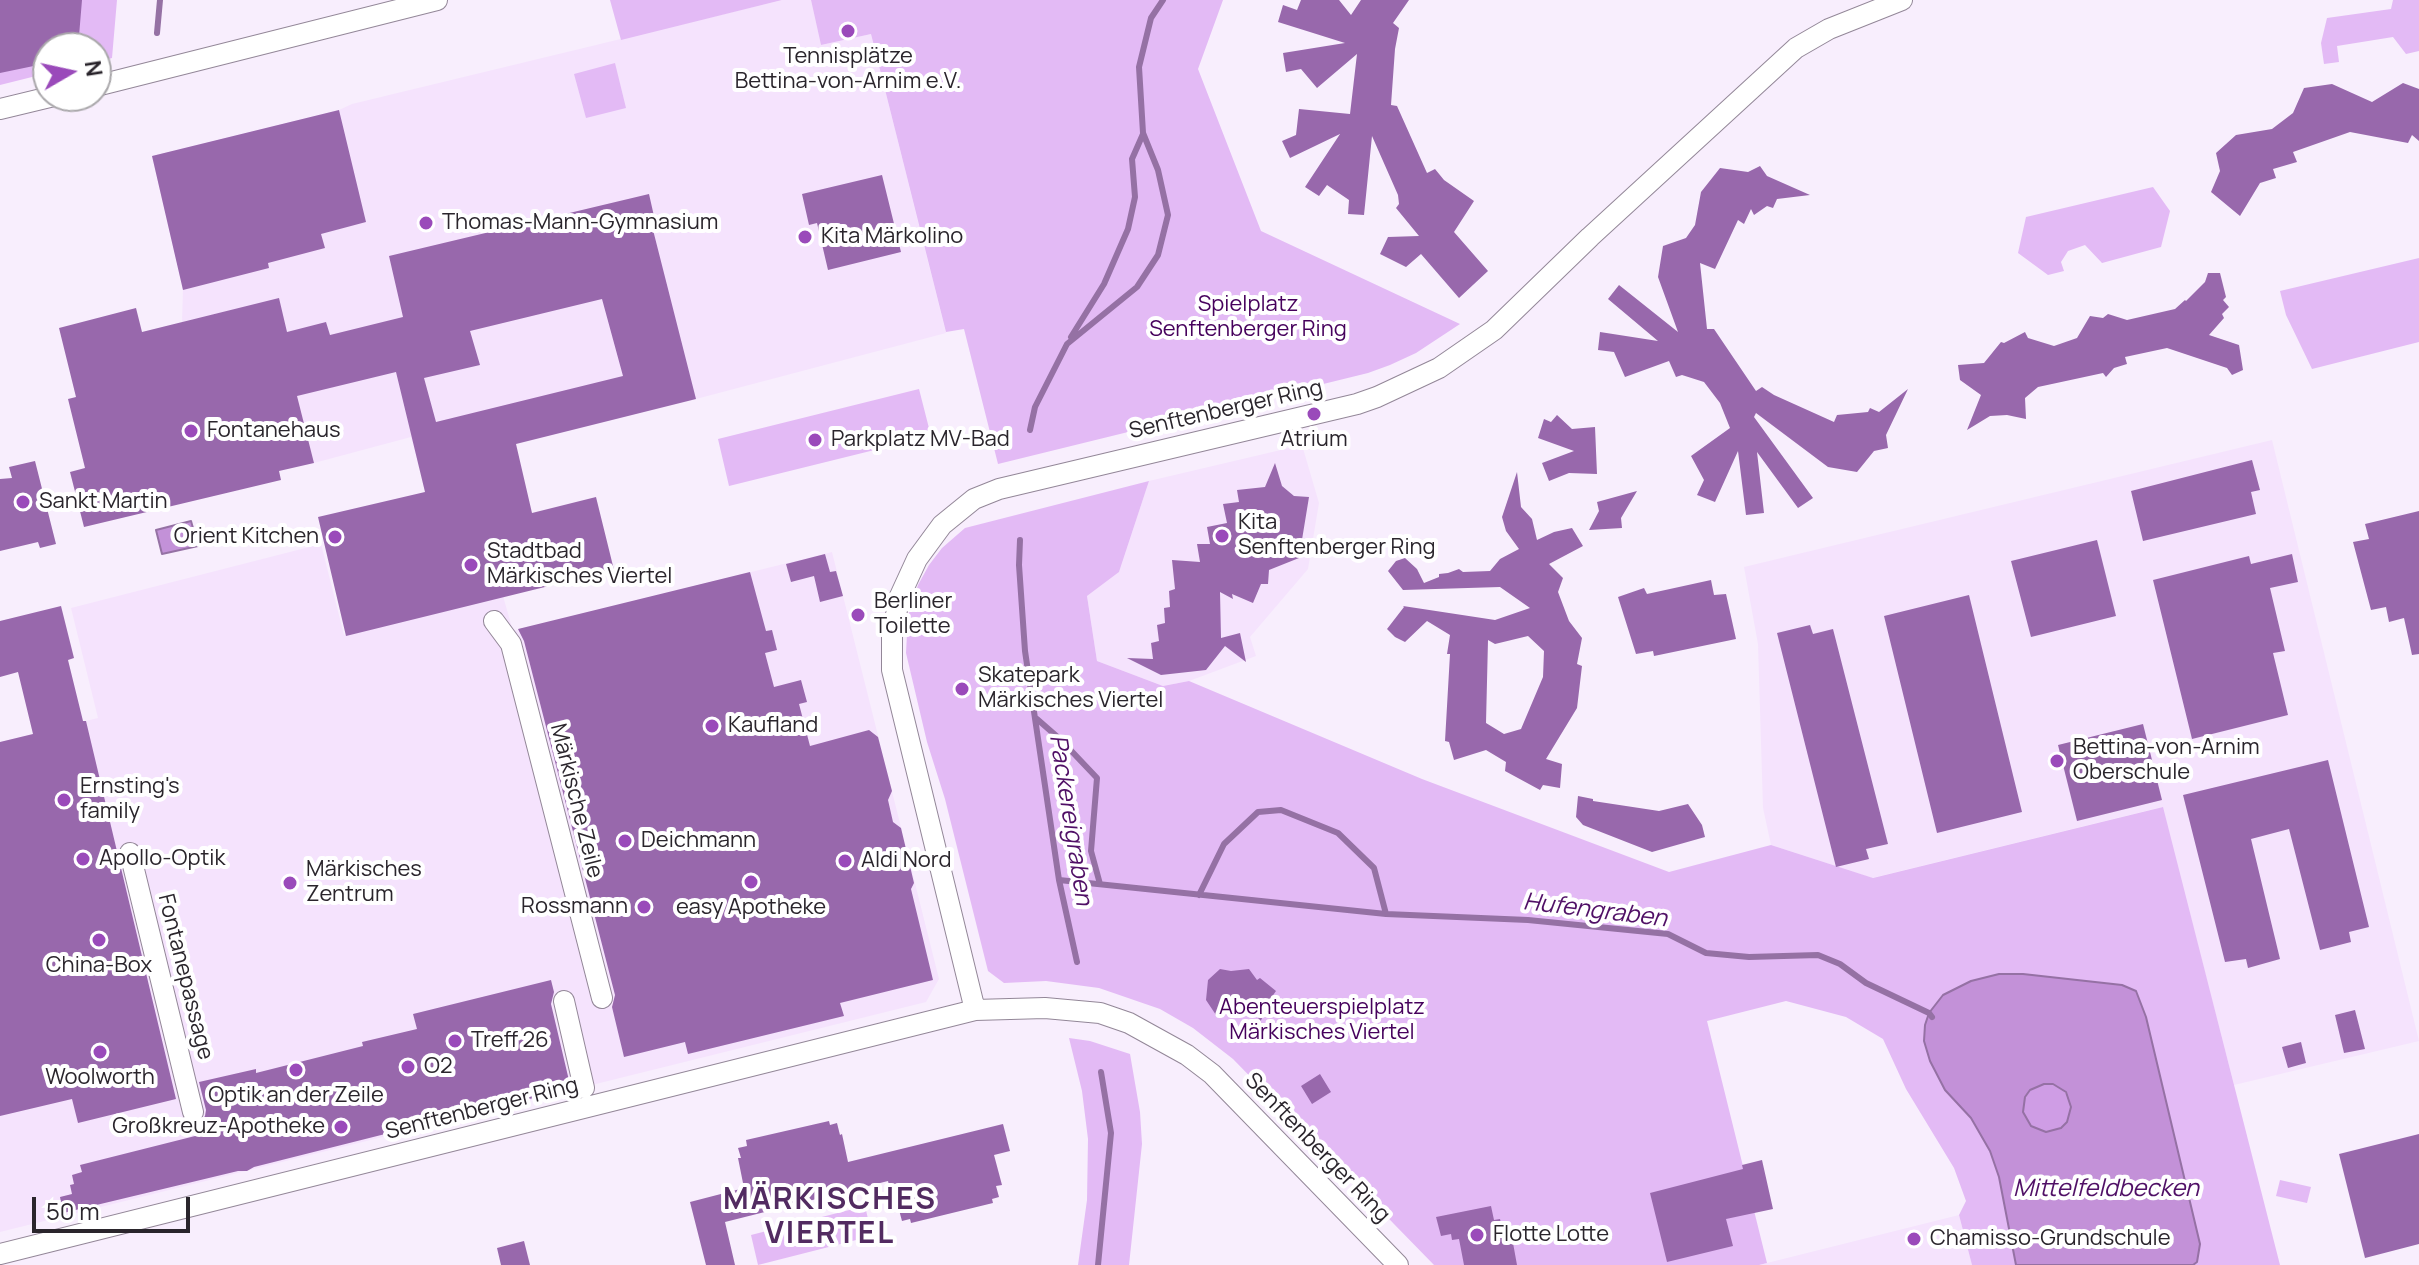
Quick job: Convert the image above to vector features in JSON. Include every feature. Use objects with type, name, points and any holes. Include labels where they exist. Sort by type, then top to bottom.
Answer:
[{"type":"street","points":[[112,82],[437,0]]},
{"type":"street","name":"Senftenberger Ring","points":[[975,1010],[892,670],[892,633],[900,596],[917,559],[942,525],[974,499],[999,489],[1357,404],[1439,368],[1494,330],[1590,237],[1796,48],[1829,29],[1902,0]]},
{"type":"street","points":[[0,109],[32,101]]},
{"type":"street","name":"Märkische Zeile","points":[[494,621],[511,644],[602,998]]},
{"type":"street","name":"Fontanepassage","points":[[130,853],[193,1112]]},
{"type":"street","points":[[564,1001],[584,1088]]},
{"type":"street","name":"Senftenberger Ring","points":[[0,1254],[975,1010],[1067,1009],[1100,1013],[1129,1023],[1187,1055],[1212,1074],[1398,1265]]},
{"type":"shaded area","name":"Thomas-Mann-Gymnasium","points":[[782,0],[811,0],[821,45],[871,34],[946,333],[419,468],[411,437],[314,463],[297,396],[279,299],[182,322],[183,290],[152,156],[339,110],[352,104]]},
{"type":"shaded area","name":"Bettina-von-Arnim Oberschule","points":[[2272,440],[2419,1041],[2234,1085],[2162,807],[1872,878],[1771,845],[1763,808],[1758,644],[1744,567]]},
{"type":"shaded area","name":"Kita Senftenberger Ring","points":[[1302,445],[1319,503],[1308,569],[1250,637],[1256,656],[1189,681],[1163,686],[1097,661],[1087,596],[1119,572],[1149,481]]},
{"type":"shaded area","name":"Märkisches Zentrum","points":[[321,544],[344,635],[503,596],[513,631],[832,552],[939,979],[926,1002],[0,1232],[0,742],[98,718],[71,608]]},
{"type":"shaded area","points":[[2047,1084],[2064,1091],[2071,1108],[2064,1125],[2047,1132],[2030,1125],[2023,1108],[2030,1091]]},
{"type":"shaded area","name":"Chamisso-Grundschule","points":[[1959,1215],[1972,1265],[1759,1265]]},
{"type":"green space","points":[[0,0],[117,0],[112,58],[112,32],[32,32],[32,77],[0,85]]},
{"type":"green space","points":[[610,0],[782,0],[621,40]]},
{"type":"green space","name":"Spielplatz Senftenberger Ring","points":[[811,0],[1223,0],[1198,69],[1261,231],[1460,324],[1416,353],[1368,373],[998,464],[964,329],[946,332],[871,34],[821,45]]},
{"type":"green space","points":[[2393,0],[2419,0],[2419,51],[2406,54],[2393,37],[2337,46],[2339,62],[2324,64],[2321,43],[2327,18],[2391,9]]},
{"type":"green space","points":[[615,63],[626,108],[586,118],[574,74]]},
{"type":"green space","points":[[2153,187],[2170,211],[2161,247],[2102,263],[2085,245],[2068,251],[2061,262],[2064,271],[2048,275],[2018,253],[2026,217]]},
{"type":"green space","points":[[2419,258],[2419,342],[2312,369],[2286,315],[2280,291]]},
{"type":"green space","points":[[919,389],[931,436],[729,486],[718,439]]},
{"type":"green space","name":"Abenteuerspielplatz Märkisches Viertel","points":[[1149,481],[1119,572],[1087,596],[1097,661],[1163,686],[1189,681],[1422,779],[1669,872],[1771,845],[1873,878],[2163,807],[2280,1265],[2193,1265],[2197,1262],[2200,1244],[2146,1017],[2136,991],[2122,985],[2023,974],[2000,974],[1971,981],[1945,1090],[1971,1118],[1990,1151],[1999,1177],[2016,1265],[1972,1265],[1959,1215],[1966,1201],[1954,1168],[1906,1089],[1883,1039],[1846,1017],[1786,1001],[1707,1021],[1767,1263],[1434,1265],[1233,1059],[1193,1028],[1160,1009],[1099,988],[1046,981],[1004,983],[988,971],[945,799],[927,742],[906,653],[908,616],[918,585],[929,565],[942,548],[965,528]]},
{"type":"green space","points":[[1069,1038],[1090,1041],[1130,1054],[1142,1144],[1129,1265],[1078,1265],[1087,1200],[1088,1139],[1082,1091]]},
{"type":"green space","points":[[2280,1180],[2311,1187],[2307,1203],[2276,1196]]},
{"type":"green space","points":[[865,1206],[872,1236],[758,1265],[751,1235]]},
{"type":"water","points":[[191,521],[198,546],[162,554],[156,530]]},
{"type":"water","name":"Mittelfeldbecken","points":[[1999,974],[2023,974],[2122,985],[2136,991],[2146,1017],[2200,1244],[2197,1262],[2193,1265],[2016,1265],[1999,1177],[1990,1151],[1971,1118],[1945,1090],[1924,1041],[1929,1013],[1943,995],[1971,981]],"holes":[[[2053,1084],[2066,1092],[2071,1107],[2067,1122],[2061,1128],[2046,1132],[2031,1126],[2023,1112],[2025,1097],[2030,1090]]]},
{"type":"building","points":[[0,0],[82,0],[79,32],[32,32],[32,66],[0,73]]},
{"type":"building","points":[[1301,0],[1339,0],[1351,15],[1361,0],[1409,0],[1393,23],[1399,28],[1391,105],[1397,106],[1427,173],[1435,169],[1444,180],[1474,201],[1454,232],[1488,271],[1459,298],[1421,254],[1406,267],[1380,254],[1388,237],[1419,236],[1396,208],[1398,195],[1372,136],[1364,215],[1348,214],[1349,200],[1327,185],[1319,196],[1305,187],[1340,134],[1290,158],[1282,141],[1296,135],[1299,109],[1350,114],[1357,54],[1317,88],[1301,69],[1286,72],[1283,53],[1345,43],[1278,22],[1283,5],[1297,10]]},
{"type":"building","points":[[2403,83],[2419,89],[2419,141],[2412,135],[2408,143],[2350,132],[2293,152],[2297,162],[2273,169],[2276,178],[2260,183],[2240,216],[2211,192],[2220,171],[2216,153],[2236,135],[2272,129],[2293,113],[2304,88],[2332,84],[2372,102]]},
{"type":"building","points":[[339,110],[366,222],[321,234],[325,248],[268,263],[269,268],[183,290],[152,156]]},
{"type":"building","points":[[1760,166],[1767,176],[1810,195],[1777,199],[1773,208],[1767,206],[1754,215],[1751,209],[1744,224],[1738,220],[1715,269],[1700,263],[1707,329],[1714,329],[1756,391],[1762,387],[1834,422],[1837,415],[1868,412],[1870,408],[1879,412],[1908,389],[1886,435],[1888,448],[1874,451],[1857,472],[1828,467],[1756,413],[1754,417],[1813,498],[1798,508],[1757,452],[1764,513],[1746,515],[1738,451],[1715,502],[1697,495],[1704,480],[1691,456],[1730,428],[1720,403],[1704,382],[1682,375],[1676,377],[1669,361],[1625,377],[1614,352],[1598,350],[1600,332],[1658,341],[1608,299],[1619,285],[1678,332],[1658,277],[1663,246],[1686,238],[1695,225],[1701,192],[1720,168],[1748,172]]},
{"type":"building","points":[[882,175],[901,252],[828,270],[817,223],[809,225],[802,194]]},
{"type":"building","points":[[649,194],[656,225],[652,226],[696,399],[516,444],[532,513],[596,497],[614,570],[346,636],[318,517],[425,492],[396,372],[297,396],[314,463],[279,471],[281,480],[84,527],[70,472],[85,468],[68,399],[76,397],[59,328],[136,308],[142,332],[279,298],[287,332],[326,322],[330,335],[403,317],[389,256]],"holes":[[[602,299],[623,376],[436,422],[424,378],[480,365],[470,331]]]},
{"type":"building","points":[[2208,273],[2220,273],[2226,297],[2223,300],[2229,307],[2209,335],[2239,345],[2243,370],[2232,375],[2227,368],[2167,348],[2125,357],[2127,364],[2114,368],[2106,377],[2103,373],[2038,387],[2025,398],[2026,419],[2007,415],[1990,416],[1967,430],[1981,395],[1960,380],[1958,365],[1984,363],[2001,342],[2025,332],[2028,338],[2054,346],[2077,338],[2090,316],[2103,318],[2108,314],[2127,320],[2175,309],[2205,282]]},
{"type":"building","points":[[1557,415],[1572,429],[1595,427],[1597,474],[1569,473],[1549,481],[1542,463],[1574,451],[1538,438],[1544,419],[1551,422]]},
{"type":"building","points":[[2252,460],[2260,490],[2251,492],[2256,514],[2143,541],[2131,491]]},
{"type":"building","name":"Sankt Martin","points":[[35,461],[56,544],[40,548],[38,542],[0,551],[0,479],[12,478],[9,467]]},
{"type":"building","points":[[1275,463],[1282,486],[1294,496],[1309,497],[1299,558],[1269,570],[1268,584],[1261,584],[1253,603],[1232,594],[1233,599],[1220,592],[1221,638],[1240,633],[1246,662],[1225,646],[1206,670],[1161,675],[1127,658],[1153,659],[1151,643],[1159,641],[1157,625],[1165,623],[1164,608],[1170,607],[1169,591],[1175,589],[1172,560],[1200,562],[1197,544],[1210,544],[1207,527],[1227,523],[1223,504],[1239,502],[1237,490],[1265,487]]},
{"type":"building","points":[[1517,472],[1521,507],[1532,519],[1537,540],[1572,528],[1583,546],[1549,564],[1563,578],[1558,592],[1569,621],[1582,638],[1577,664],[1582,666],[1577,708],[1546,759],[1562,764],[1560,788],[1543,785],[1540,790],[1505,771],[1506,762],[1486,750],[1454,760],[1449,742],[1445,741],[1450,635],[1427,621],[1405,642],[1387,629],[1403,606],[1495,620],[1530,608],[1500,587],[1403,590],[1388,571],[1396,561],[1405,558],[1417,569],[1424,583],[1439,577],[1439,574],[1459,569],[1463,572],[1490,571],[1500,559],[1519,549],[1506,531],[1502,517]],"holes":[[[1528,636],[1544,651],[1543,677],[1521,729],[1504,734],[1486,723],[1488,640],[1495,644]]]},
{"type":"building","points":[[1637,491],[1621,518],[1622,528],[1589,530],[1599,511],[1597,502]]},
{"type":"building","points":[[2419,511],[2419,654],[2412,655],[2404,618],[2389,622],[2386,607],[2371,610],[2353,542],[2369,539],[2365,524]]},
{"type":"building","points":[[2097,540],[2116,616],[2031,637],[2011,561]]},
{"type":"building","points":[[825,554],[830,572],[836,571],[843,596],[820,602],[814,576],[791,582],[786,564]]},
{"type":"building","points":[[2292,554],[2298,582],[2270,588],[2285,651],[2273,653],[2288,715],[2192,739],[2153,580],[2249,556],[2251,564]]},
{"type":"building","points":[[750,572],[766,631],[772,630],[777,650],[765,653],[774,687],[801,680],[807,702],[799,704],[810,746],[869,730],[878,737],[892,791],[888,800],[893,822],[901,828],[914,883],[911,889],[933,980],[840,1003],[844,1016],[688,1054],[685,1042],[624,1057],[612,1007],[615,995],[524,641],[518,629]]},
{"type":"building","points":[[1711,580],[1714,595],[1726,594],[1736,639],[1654,656],[1653,651],[1636,654],[1618,597],[1644,588],[1647,594]]},
{"type":"building","points":[[1969,595],[2022,812],[1937,833],[1884,616]]},
{"type":"building","points":[[61,606],[74,658],[68,660],[83,721],[86,721],[176,1099],[78,1123],[72,1099],[0,1116],[0,742],[33,734],[18,672],[0,677],[0,621]]},
{"type":"building","points":[[1810,625],[1813,634],[1833,629],[1888,844],[1866,849],[1869,859],[1836,867],[1777,633]]},
{"type":"building","points":[[2143,724],[2162,800],[2077,821],[2058,745]]},
{"type":"building","points":[[2328,760],[2369,927],[2349,932],[2351,942],[2320,950],[2289,829],[2251,839],[2280,959],[2248,968],[2246,959],[2225,962],[2183,795]]},
{"type":"building","points":[[1578,796],[1659,811],[1688,804],[1702,825],[1705,837],[1652,852],[1583,825],[1576,817]]},
{"type":"building","points":[[1220,969],[1249,969],[1257,980],[1260,978],[1276,991],[1260,1023],[1254,1005],[1242,1017],[1226,1013],[1216,1015],[1206,1000],[1208,980]]},
{"type":"building","points":[[551,980],[554,992],[551,1004],[571,1089],[247,1171],[63,1213],[60,1197],[72,1194],[72,1175],[82,1172],[80,1165],[203,1134],[200,1123],[206,1110],[199,1082],[256,1069],[256,1073],[363,1046],[362,1042],[417,1029],[413,1014]]},
{"type":"building","points":[[2355,1010],[2365,1049],[2344,1053],[2335,1015]]},
{"type":"building","points":[[2301,1042],[2306,1063],[2288,1068],[2282,1047]]},
{"type":"building","points":[[1320,1074],[1331,1092],[1312,1104],[1301,1086]]},
{"type":"building","points":[[829,1121],[830,1125],[837,1123],[848,1162],[1003,1124],[1010,1151],[994,1155],[1002,1185],[996,1186],[999,1197],[992,1199],[993,1203],[911,1223],[910,1219],[902,1221],[899,1210],[895,1211],[888,1181],[725,1222],[735,1265],[706,1265],[690,1202],[744,1188],[738,1148],[747,1146],[746,1140]]},
{"type":"building","points":[[2419,1134],[2419,1244],[2365,1258],[2339,1154]]},
{"type":"building","points":[[1762,1160],[1773,1209],[1726,1219],[1733,1246],[1667,1262],[1650,1193],[1743,1169],[1742,1165]]},
{"type":"building","name":"Flotte Lotte","points":[[1491,1206],[1494,1220],[1500,1219],[1506,1245],[1513,1243],[1517,1265],[1464,1265],[1459,1239],[1452,1240],[1451,1234],[1441,1236],[1436,1217]]},
{"type":"building","points":[[524,1241],[530,1265],[501,1265],[497,1248]]},
{"type":"waterway","points":[[157,33],[160,0]]},
{"type":"waterway","name":"Packereigraben","points":[[1030,430],[1035,407],[1067,344],[1137,287],[1158,255],[1168,215],[1158,170],[1143,133],[1139,67],[1151,18],[1163,0]]},
{"type":"waterway","name":"Packereigraben","points":[[1071,337],[1104,284],[1128,229],[1135,197],[1132,159],[1143,134]]},
{"type":"waterway","name":"Packereigraben","points":[[1020,540],[1025,651],[1059,880],[1077,962]]},
{"type":"waterway","points":[[1037,719],[1097,778],[1091,851],[1100,884]]},
{"type":"waterway","points":[[1199,895],[1224,844],[1258,812],[1281,810],[1338,833],[1374,868],[1386,914]]},
{"type":"waterway","name":"Hufengraben","points":[[1059,880],[1386,914],[1528,920],[1668,934],[1706,953],[1749,957],[1818,955],[1840,964],[1866,983],[1932,1017]]},
{"type":"waterway","name":"Packereigraben","points":[[1098,1265],[1111,1133],[1101,1072]]},
{"type":"place","name":"Tennisplätze Bettina-von-Arnim e.V.","points":[[848,31]]},
{"type":"place","name":"Thomas-Mann-Gymnasium","points":[[426,223]]},
{"type":"place","name":"Kita Märkolino","points":[[805,237]]},
{"type":"place","name":"Atrium","points":[[1314,414]]},
{"type":"place","name":"Fontanehaus","points":[[191,431]]},
{"type":"place","name":"Parkplatz MV-Bad","points":[[815,440]]},
{"type":"place","name":"Sankt Martin","points":[[23,502]]},
{"type":"place","name":"Kita Senftenberger Ring","points":[[1222,536]]},
{"type":"place","name":"Orient Kitchen","points":[[335,537]]},
{"type":"place","name":"Stadtbad Märkisches Viertel","points":[[471,565]]},
{"type":"place","name":"Berliner Toilette","points":[[858,615]]},
{"type":"place","name":"Skatepark Märkisches Viertel","points":[[962,689]]},
{"type":"place","name":"Kaufland","points":[[712,726]]},
{"type":"place","name":"Bettina-von-Arnim Oberschule","points":[[2057,761]]},
{"type":"place","name":"Ernsting's family","points":[[64,800]]},
{"type":"place","name":"Deichmann","points":[[625,841]]},
{"type":"place","name":"Apollo-Optik","points":[[83,859]]},
{"type":"place","name":"Aldi Nord","points":[[845,861]]},
{"type":"place","name":"easy Apotheke","points":[[751,882]]},
{"type":"place","name":"Märkisches Zentrum","points":[[290,883]]},
{"type":"place","name":"Rossmann","points":[[644,907]]},
{"type":"place","name":"China-Box","points":[[99,940]]},
{"type":"place","name":"Treff 26","points":[[455,1041]]},
{"type":"place","name":"Woolworth","points":[[100,1052]]},
{"type":"place","name":"O2","points":[[408,1067]]},
{"type":"place","name":"Optik an der Zeile","points":[[296,1070]]},
{"type":"place","name":"Großkreuz-Apotheke","points":[[341,1127]]},
{"type":"place","name":"Flotte Lotte","points":[[1477,1235]]},
{"type":"place","name":"Chamisso-Grundschule","points":[[1914,1239]]},
{"type":"district","name":"MÄRKISCHES VIERTEL","points":[[830,1218]]}]
